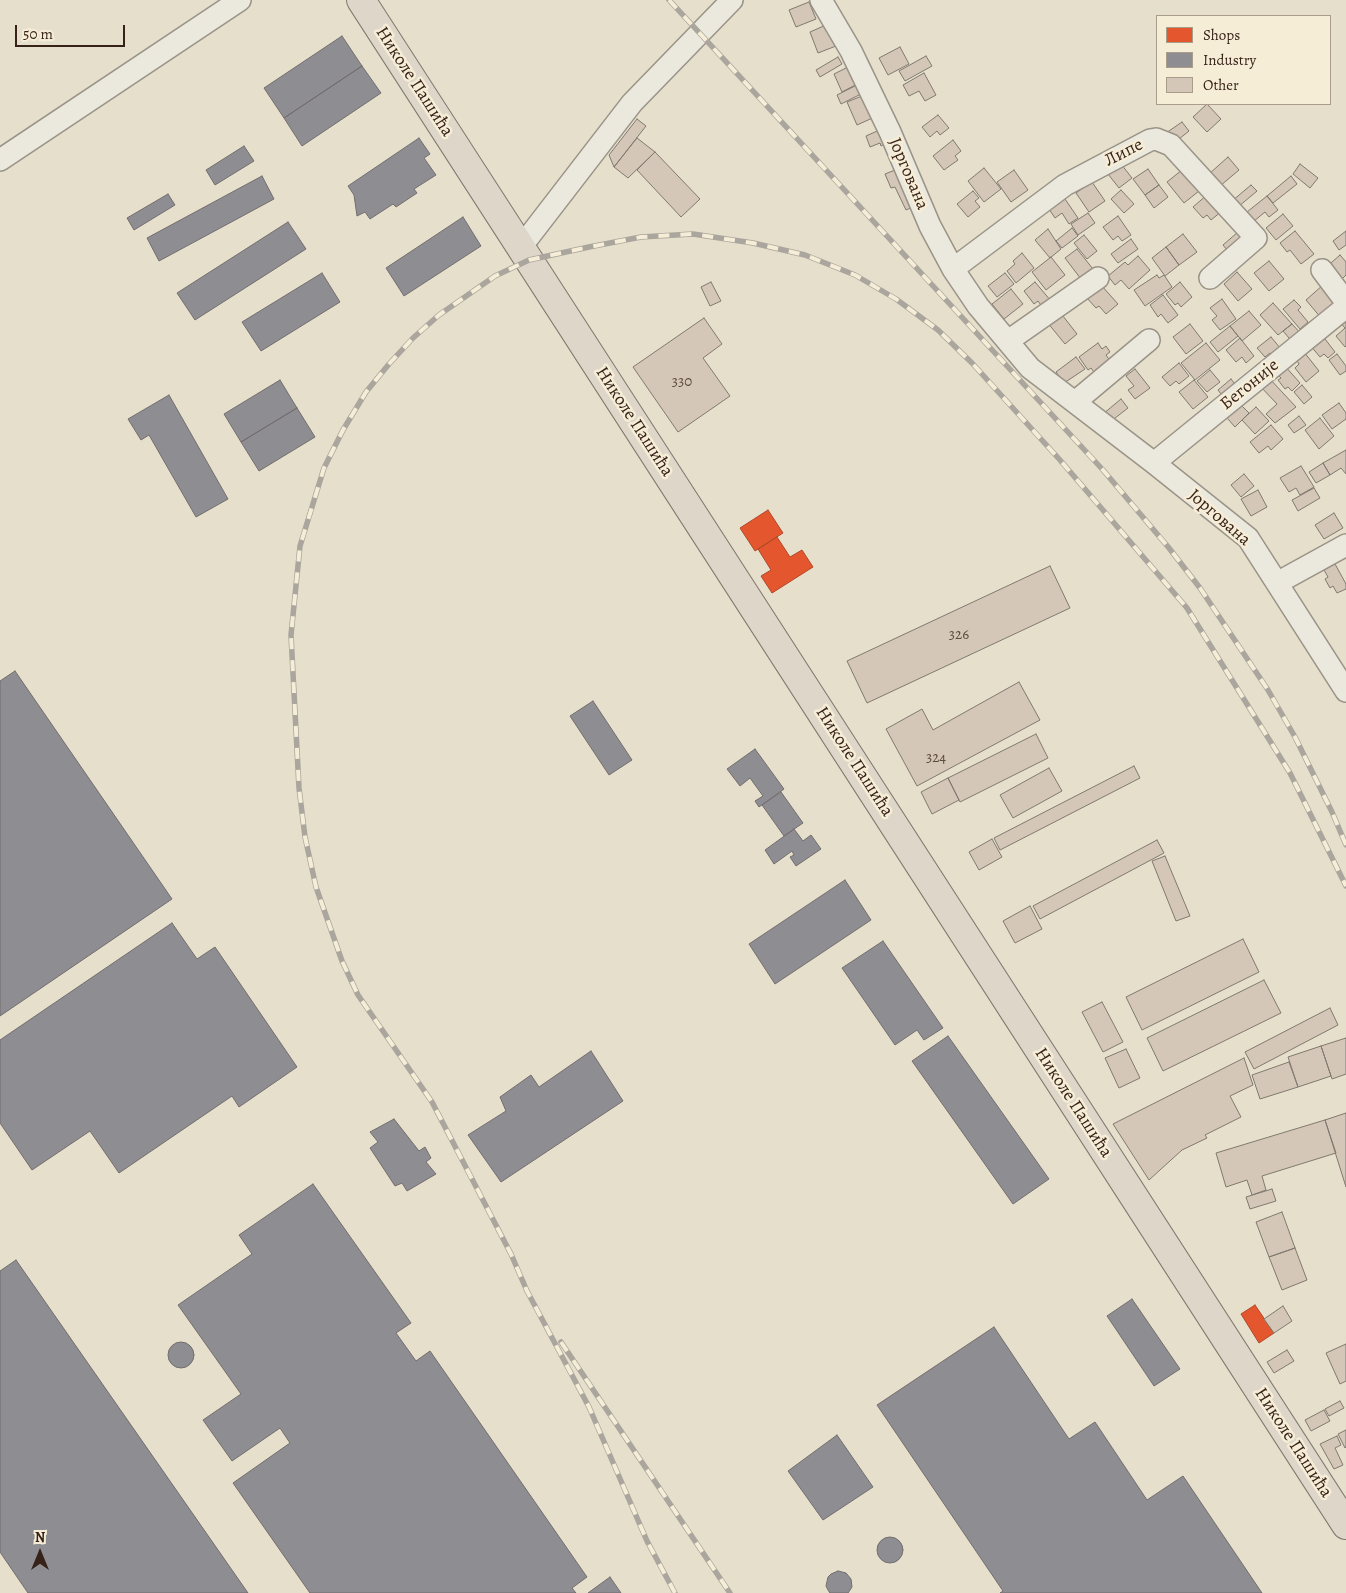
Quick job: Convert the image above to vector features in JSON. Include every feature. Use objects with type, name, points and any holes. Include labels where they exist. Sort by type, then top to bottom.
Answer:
[{"type":"main road","name":"Николе Пашића","points":[[361,0],[1346,1525]]},
{"type":"street","points":[[0,160],[240,0]]},
{"type":"street","points":[[521,247],[632,103],[732,0]]},
{"type":"street","name":"Јоргована","points":[[828,2],[894,141],[930,226],[953,269],[978,306],[1030,368],[1248,538],[1346,691]]},
{"type":"street","name":"Липе","points":[[953,269],[1064,185],[1122,153],[1156,139],[1171,145],[1256,238],[1210,278]]},
{"type":"street","points":[[1322,270],[1346,302]]},
{"type":"street","points":[[1008,341],[1098,278]]},
{"type":"street","name":"Бегоније","points":[[1154,463],[1346,307]]},
{"type":"street","points":[[1075,402],[1149,340]]},
{"type":"street","points":[[1277,583],[1346,545]]},
{"type":"building: Shops","points":[[768,510],[783,533],[755,551],[740,528]]},
{"type":"building: Shops","points":[[777,537],[790,557],[802,550],[813,567],[772,593],[761,576],[771,570],[758,549]]},
{"type":"building: Shops","points":[[1255,1305],[1274,1333],[1259,1343],[1241,1314]]},
{"type":"building: Industry","points":[[342,36],[362,66],[284,118],[264,88]]},
{"type":"building: Industry","points":[[362,66],[381,93],[302,146],[284,118]]},
{"type":"building: Industry","points":[[419,138],[430,154],[424,158],[436,175],[414,189],[417,193],[396,207],[393,204],[370,219],[365,212],[357,216],[354,195],[348,186]]},
{"type":"building: Industry","points":[[244,146],[254,161],[215,185],[206,170]]},
{"type":"building: Industry","points":[[262,176],[274,199],[159,261],[147,238]]},
{"type":"building: Industry","points":[[168,194],[175,205],[134,230],[127,218]]},
{"type":"building: Industry","points":[[463,217],[481,246],[404,296],[386,268]]},
{"type":"building: Industry","points":[[288,222],[306,249],[195,320],[177,293]]},
{"type":"building: Industry","points":[[322,273],[340,302],[261,351],[242,322]]},
{"type":"building: Industry","points":[[280,380],[297,408],[241,442],[224,414]]},
{"type":"building: Industry","points":[[169,395],[228,499],[196,517],[149,435],[141,440],[128,419]]},
{"type":"building: Industry","points":[[297,408],[315,437],[259,471],[241,442]]},
{"type":"building: Industry","points":[[15,671],[172,899],[0,1016],[0,681]]},
{"type":"building: Industry","points":[[593,701],[632,760],[609,775],[570,716]]},
{"type":"building: Industry","points":[[755,749],[784,789],[759,807],[755,801],[763,796],[750,778],[740,786],[727,769]]},
{"type":"building: Industry","points":[[781,792],[803,823],[784,836],[762,805]]},
{"type":"building: Industry","points":[[794,829],[803,841],[811,835],[821,849],[796,866],[790,857],[794,855],[792,851],[774,864],[765,850]]},
{"type":"building: Industry","points":[[845,880],[871,920],[775,984],[749,944]]},
{"type":"building: Industry","points":[[172,923],[197,959],[215,947],[297,1067],[239,1107],[232,1096],[119,1173],[90,1131],[32,1170],[0,1123],[0,1040]]},
{"type":"building: Industry","points":[[883,941],[943,1028],[924,1040],[917,1030],[895,1045],[842,968]]},
{"type":"building: Industry","points":[[948,1036],[1049,1179],[1013,1204],[912,1061]]},
{"type":"building: Industry","points":[[591,1051],[623,1101],[501,1182],[468,1135],[506,1111],[500,1097],[531,1075],[539,1087]]},
{"type":"building: Industry","points":[[394,1119],[419,1151],[425,1147],[431,1158],[426,1162],[436,1174],[407,1191],[402,1183],[395,1186],[370,1148],[378,1142],[370,1132]]},
{"type":"building: Industry","points":[[313,1184],[411,1323],[396,1333],[416,1361],[430,1351],[587,1577],[572,1588],[576,1593],[310,1593],[233,1483],[290,1443],[280,1428],[232,1461],[203,1420],[241,1394],[178,1305],[252,1254],[239,1235]]},
{"type":"building: Industry","points":[[16,1260],[248,1593],[28,1593],[0,1552],[0,1271]]},
{"type":"building: Industry","points":[[1132,1299],[1180,1369],[1154,1386],[1107,1316]]},
{"type":"building: Industry","points":[[994,1327],[1069,1439],[1095,1422],[1147,1500],[1183,1476],[1262,1593],[1000,1593],[1003,1591],[877,1405]]},
{"type":"building: Industry","points":[[181,1342],[190,1346],[194,1355],[190,1364],[181,1368],[172,1364],[168,1355],[172,1346]]},
{"type":"building: Industry","points":[[837,1435],[873,1487],[823,1520],[788,1471]]},
{"type":"building: Industry","points":[[890,1537],[899,1541],[903,1550],[899,1559],[890,1563],[881,1559],[877,1550],[881,1541]]},
{"type":"building: Industry","points":[[838,1571],[846,1573],[851,1579],[852,1587],[848,1593],[830,1593],[826,1586],[828,1577]]},
{"type":"building: Industry","points":[[610,1577],[621,1593],[588,1593]]},
{"type":"building: Other","points":[[809,2],[816,19],[796,27],[789,10]]},
{"type":"building: Other","points":[[826,25],[836,46],[818,53],[810,32]]},
{"type":"building: Other","points":[[900,47],[909,64],[888,75],[879,58]]},
{"type":"building: Other","points":[[926,56],[932,66],[905,81],[899,71]]},
{"type":"building: Other","points":[[838,57],[842,64],[820,77],[816,70]]},
{"type":"building: Other","points":[[850,66],[859,83],[842,92],[834,74]]},
{"type":"building: Other","points":[[924,73],[936,95],[925,101],[919,91],[909,96],[903,85]]},
{"type":"building: Other","points":[[861,83],[865,92],[841,104],[837,95]]},
{"type":"building: Other","points":[[867,94],[877,116],[857,125],[847,102]]},
{"type":"building: Other","points":[[1208,105],[1221,119],[1207,132],[1193,117]]},
{"type":"building: Other","points":[[938,115],[949,128],[940,135],[937,131],[930,137],[922,127]]},
{"type":"building: Other","points":[[637,119],[646,126],[614,167],[609,155]]},
{"type":"building: Other","points":[[1182,122],[1189,131],[1174,143],[1166,133]]},
{"type":"building: Other","points":[[884,128],[889,142],[881,146],[880,143],[870,147],[866,136]]},
{"type":"building: Other","points":[[637,138],[655,152],[628,178],[614,167]]},
{"type":"building: Other","points":[[953,140],[961,151],[955,156],[958,160],[944,170],[933,156]]},
{"type":"building: Other","points":[[655,152],[700,199],[681,217],[637,170]]},
{"type":"building: Other","points":[[1228,157],[1239,170],[1220,186],[1209,174]]},
{"type":"building: Other","points":[[1121,164],[1132,178],[1119,188],[1108,174]]},
{"type":"building: Other","points":[[1300,164],[1318,178],[1310,188],[1293,174]]},
{"type":"building: Other","points":[[900,168],[917,205],[906,210],[895,187],[891,188],[885,174]]},
{"type":"building: Other","points":[[984,168],[1001,189],[984,202],[968,181]]},
{"type":"building: Other","points":[[1148,169],[1159,185],[1145,195],[1133,179]]},
{"type":"building: Other","points":[[1014,170],[1028,190],[1011,202],[997,182]]},
{"type":"building: Other","points":[[1182,170],[1199,191],[1184,203],[1167,182]]},
{"type":"building: Other","points":[[1291,176],[1297,184],[1273,203],[1267,196]]},
{"type":"building: Other","points":[[1092,182],[1105,201],[1089,212],[1076,193]]},
{"type":"building: Other","points":[[1159,185],[1168,197],[1154,208],[1145,195]]},
{"type":"building: Other","points":[[1251,185],[1257,191],[1238,207],[1232,201]]},
{"type":"building: Other","points":[[1121,190],[1134,204],[1124,213],[1111,199]]},
{"type":"building: Other","points":[[973,191],[979,198],[975,201],[980,207],[968,217],[957,204]]},
{"type":"building: Other","points":[[1208,194],[1222,211],[1211,220],[1207,215],[1203,218],[1193,207]]},
{"type":"building: Other","points":[[1267,196],[1278,210],[1269,217],[1265,212],[1254,221],[1247,212]]},
{"type":"building: Other","points":[[1065,199],[1078,218],[1069,224],[1062,213],[1055,218],[1049,209]]},
{"type":"building: Other","points":[[1088,213],[1095,223],[1078,235],[1071,224]]},
{"type":"building: Other","points":[[1283,214],[1293,226],[1276,240],[1266,228]]},
{"type":"building: Other","points":[[1118,216],[1131,235],[1122,241],[1118,236],[1113,240],[1103,227]]},
{"type":"building: Other","points":[[1072,228],[1078,236],[1062,248],[1056,241]]},
{"type":"building: Other","points":[[1048,229],[1061,249],[1050,258],[1035,240]]},
{"type":"building: Other","points":[[1295,231],[1314,254],[1301,264],[1290,250],[1287,252],[1280,243]]},
{"type":"building: Other","points":[[1346,231],[1346,245],[1339,250],[1333,241]]},
{"type":"building: Other","points":[[1238,232],[1247,241],[1231,255],[1223,245]]},
{"type":"building: Other","points":[[1183,234],[1197,252],[1179,265],[1166,247]]},
{"type":"building: Other","points":[[1084,235],[1097,251],[1087,259],[1074,243]]},
{"type":"building: Other","points":[[1131,239],[1138,249],[1118,263],[1111,254]]},
{"type":"building: Other","points":[[1166,247],[1179,265],[1165,276],[1152,258]]},
{"type":"building: Other","points":[[1077,249],[1097,274],[1084,283],[1065,258]]},
{"type":"building: Other","points":[[1022,253],[1034,268],[1016,283],[1007,271],[1015,264],[1013,261]]},
{"type":"building: Other","points":[[1340,255],[1346,262],[1346,275],[1336,285],[1323,270]]},
{"type":"building: Other","points":[[1138,256],[1150,270],[1129,289],[1121,280],[1115,285],[1108,276],[1125,262],[1128,265]]},
{"type":"building: Other","points":[[1051,257],[1065,275],[1046,290],[1032,272]]},
{"type":"building: Other","points":[[1269,261],[1284,279],[1269,291],[1254,273]]},
{"type":"building: Other","points":[[1237,272],[1252,289],[1238,301],[1224,284]]},
{"type":"building: Other","points":[[1005,273],[1014,284],[997,297],[988,286]]},
{"type":"building: Other","points":[[1157,275],[1159,278],[1164,275],[1172,287],[1145,306],[1134,290]]},
{"type":"building: Other","points":[[711,282],[721,301],[710,306],[701,287]]},
{"type":"building: Other","points":[[1035,282],[1051,301],[1043,308],[1038,301],[1034,304],[1024,291]]},
{"type":"building: Other","points":[[1180,282],[1192,297],[1181,307],[1178,303],[1175,305],[1166,294]]},
{"type":"building: Other","points":[[1101,285],[1118,304],[1106,314],[1099,306],[1096,308],[1086,297]]},
{"type":"building: Other","points":[[1323,285],[1340,304],[1322,319],[1306,300]]},
{"type":"building: Other","points":[[1011,289],[1023,304],[1004,319],[992,304]]},
{"type":"building: Other","points":[[1163,295],[1178,315],[1168,323],[1161,314],[1158,317],[1150,305]]},
{"type":"building: Other","points":[[1222,299],[1236,319],[1220,330],[1212,320],[1217,316],[1210,308]]},
{"type":"building: Other","points":[[1294,300],[1301,307],[1298,310],[1308,322],[1300,329],[1283,309]]},
{"type":"building: Other","points":[[1273,303],[1292,324],[1278,335],[1260,315]]},
{"type":"building: Other","points":[[1059,311],[1077,334],[1065,344],[1047,322]]},
{"type":"building: Other","points":[[1249,311],[1261,325],[1242,341],[1230,326]]},
{"type":"building: Other","points":[[1346,314],[1345,347],[1336,336],[1345,328],[1338,320]]},
{"type":"building: Other","points":[[704,318],[722,344],[703,358],[730,396],[678,432],[633,367]]},
{"type":"building: Other","points":[[1190,324],[1203,341],[1186,354],[1173,337]]},
{"type":"building: Other","points":[[1292,324],[1304,337],[1295,345],[1283,331]]},
{"type":"building: Other","points":[[1230,326],[1238,336],[1218,352],[1210,342]]},
{"type":"building: Other","points":[[1322,335],[1335,352],[1328,358],[1324,354],[1320,357],[1310,345]]},
{"type":"building: Other","points":[[1271,337],[1286,355],[1277,361],[1270,353],[1265,357],[1257,348]]},
{"type":"building: Other","points":[[1240,338],[1254,356],[1246,363],[1242,357],[1236,362],[1226,350]]},
{"type":"building: Other","points":[[1098,343],[1102,349],[1106,346],[1110,352],[1106,355],[1113,365],[1097,376],[1091,368],[1088,370],[1079,357]]},
{"type":"building: Other","points":[[1206,343],[1220,360],[1195,380],[1181,363]]},
{"type":"building: Other","points":[[1304,352],[1319,371],[1306,382],[1295,368],[1299,364],[1296,359]]},
{"type":"building: Other","points":[[1337,354],[1346,366],[1346,371],[1340,375],[1329,360]]},
{"type":"building: Other","points":[[1076,357],[1085,369],[1064,383],[1056,372]]},
{"type":"building: Other","points":[[1179,363],[1189,376],[1179,384],[1176,381],[1170,386],[1162,377]]},
{"type":"building: Other","points":[[1284,365],[1300,383],[1292,391],[1288,387],[1285,389],[1278,380],[1281,378],[1276,373]]},
{"type":"building: Other","points":[[1135,369],[1150,388],[1135,399],[1128,390],[1134,386],[1126,376]]},
{"type":"building: Other","points":[[1210,370],[1220,382],[1207,392],[1197,381]]},
{"type":"building: Other","points":[[1269,378],[1296,407],[1275,423],[1266,414],[1277,404],[1260,386]]},
{"type":"building: Other","points":[[1231,379],[1241,392],[1225,399],[1218,390]]},
{"type":"building: Other","points":[[1194,380],[1208,397],[1193,409],[1179,392]]},
{"type":"building: Other","points":[[1302,385],[1312,397],[1304,404],[1294,392]]},
{"type":"building: Other","points":[[1121,399],[1128,408],[1110,422],[1103,414]]},
{"type":"building: Other","points":[[1339,403],[1346,413],[1346,419],[1332,429],[1322,415]]},
{"type":"building: Other","points":[[1241,405],[1249,413],[1235,427],[1227,418]]},
{"type":"building: Other","points":[[1256,407],[1269,421],[1255,434],[1242,420]]},
{"type":"building: Other","points":[[1299,416],[1306,425],[1294,433],[1288,425]]},
{"type":"building: Other","points":[[1320,418],[1334,436],[1319,449],[1305,430]]},
{"type":"building: Other","points":[[1271,425],[1283,439],[1271,450],[1268,446],[1259,453],[1250,442]]},
{"type":"building: Other","points":[[1346,450],[1346,474],[1341,468],[1330,475],[1323,463]]},
{"type":"building: Other","points":[[1323,463],[1330,475],[1316,483],[1309,472]]},
{"type":"building: Other","points":[[1301,466],[1314,487],[1300,495],[1296,488],[1289,492],[1280,478]]},
{"type":"building: Other","points":[[1244,474],[1254,486],[1241,497],[1231,485]]},
{"type":"building: Other","points":[[1314,488],[1320,498],[1298,511],[1292,500]]},
{"type":"building: Other","points":[[1258,490],[1267,507],[1251,516],[1241,499]]},
{"type":"building: Other","points":[[1334,513],[1343,528],[1324,539],[1315,525]]},
{"type":"building: Other","points":[[1335,564],[1346,584],[1346,589],[1337,593],[1333,586],[1330,588],[1325,579],[1328,577],[1324,570]]},
{"type":"building: Other","points":[[1050,566],[1070,608],[867,703],[847,661]]},
{"type":"building: Other","points":[[1019,682],[1040,720],[917,786],[886,729],[922,709],[933,730]]},
{"type":"building: Other","points":[[1036,734],[1048,758],[960,802],[948,778]]},
{"type":"building: Other","points":[[1134,766],[1140,778],[1000,850],[994,838]]},
{"type":"building: Other","points":[[1049,768],[1062,791],[1013,818],[1000,795]]},
{"type":"building: Other","points":[[948,778],[959,800],[932,814],[921,792]]},
{"type":"building: Other","points":[[992,839],[1002,857],[979,870],[969,852]]},
{"type":"building: Other","points":[[1157,840],[1164,853],[1040,919],[1033,906]]},
{"type":"building: Other","points":[[1165,856],[1190,916],[1176,921],[1152,861]]},
{"type":"building: Other","points":[[1030,906],[1042,929],[1015,943],[1003,921]]},
{"type":"building: Other","points":[[1243,939],[1259,972],[1142,1030],[1126,997]]},
{"type":"building: Other","points":[[1264,980],[1281,1013],[1163,1071],[1147,1038]]},
{"type":"building: Other","points":[[1102,1002],[1123,1042],[1103,1052],[1082,1012]]},
{"type":"building: Other","points":[[1330,1008],[1338,1025],[1254,1069],[1245,1052]]},
{"type":"building: Other","points":[[1346,1038],[1346,1074],[1332,1079],[1321,1046]]},
{"type":"building: Other","points":[[1321,1046],[1331,1076],[1298,1087],[1288,1057]]},
{"type":"building: Other","points":[[1126,1049],[1140,1078],[1119,1088],[1105,1058]]},
{"type":"building: Other","points":[[1244,1058],[1253,1085],[1230,1096],[1241,1117],[1205,1135],[1207,1138],[1182,1150],[1149,1180],[1113,1124]]},
{"type":"building: Other","points":[[1289,1062],[1298,1087],[1260,1099],[1252,1075]]},
{"type":"building: Other","points":[[1346,1113],[1346,1187],[1325,1120]]},
{"type":"building: Other","points":[[1325,1120],[1336,1153],[1262,1176],[1266,1190],[1252,1195],[1247,1180],[1226,1187],[1216,1153]]},
{"type":"building: Other","points":[[1272,1189],[1276,1201],[1250,1209],[1246,1197]]},
{"type":"building: Other","points":[[1282,1212],[1295,1248],[1269,1257],[1256,1222]]},
{"type":"building: Other","points":[[1295,1248],[1307,1280],[1282,1290],[1269,1257]]},
{"type":"building: Other","points":[[1283,1306],[1292,1321],[1274,1333],[1264,1319]]},
{"type":"building: Other","points":[[1346,1344],[1346,1381],[1340,1384],[1326,1353]]},
{"type":"building: Other","points":[[1287,1350],[1294,1361],[1274,1373],[1267,1362]]},
{"type":"building: Other","points":[[1340,1401],[1344,1408],[1329,1416],[1325,1409]]},
{"type":"building: Other","points":[[1324,1410],[1330,1421],[1311,1431],[1305,1420]]},
{"type":"building: Other","points":[[1346,1430],[1346,1447],[1345,1448],[1338,1434]]},
{"type":"building: Other","points":[[1337,1436],[1341,1445],[1335,1448],[1343,1465],[1334,1469],[1320,1444]]},
{"type":"railway","points":[[669,0],[1103,470],[1169,548],[1200,588],[1268,690],[1295,737],[1346,845]]},
{"type":"railway","points":[[675,1593],[647,1541],[589,1407],[527,1291],[511,1254],[432,1102],[358,995],[342,961],[316,887],[305,837],[299,788],[291,635],[300,546],[324,468],[343,430],[366,392],[413,338],[439,315],[495,276],[529,260],[641,237],[693,234],[753,243],[805,255],[855,275],[896,299],[938,330],[972,363],[1060,460],[1187,608],[1290,773],[1346,886]]},
{"type":"railway","points":[[561,1342],[730,1593]]}]
